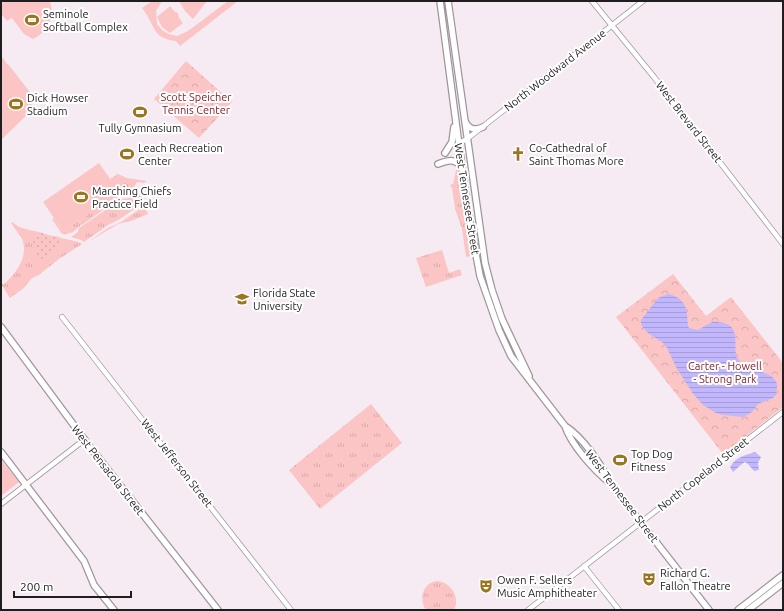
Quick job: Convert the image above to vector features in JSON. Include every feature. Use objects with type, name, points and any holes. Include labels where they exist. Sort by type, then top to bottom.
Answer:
[{"type":"main road","name":"West Tennessee Street","points":[[440,1],[467,206],[476,255],[489,303],[508,350],[515,362],[565,426],[574,431],[604,470],[611,484],[709,610]]},
{"type":"main road","name":"West Tennessee Street","points":[[448,1],[481,242],[490,283],[502,319],[533,384]]},
{"type":"main road","points":[[445,153],[453,140],[456,117]]},
{"type":"main road","points":[[464,119],[470,128],[476,129],[483,127]]},
{"type":"main road","points":[[438,164],[454,160],[462,169]]},
{"type":"main road","name":"West Pensacola Street","points":[[1,327],[84,440],[218,610]]},
{"type":"main road","points":[[1,452],[84,561],[93,583],[114,610]]},
{"type":"main road","points":[[738,610],[783,575]]},
{"type":"main road","points":[[748,610],[783,583]]},
{"type":"street","name":"West Brevard Street","points":[[592,1],[613,25],[783,244]]},
{"type":"street","name":"North Woodward Avenue","points":[[459,145],[643,1]]},
{"type":"street","name":"West Jefferson Street","points":[[62,317],[291,610]]},
{"type":"street","name":"North Copeland Street","points":[[528,610],[783,412]]},
{"type":"street","points":[[1,504],[84,440]]},
{"type":"street","points":[[584,566],[619,610]]},
{"type":"green space","name":"Seminole Softball Complex","points":[[5,1],[50,1],[52,13],[49,24],[43,32],[33,39],[24,34],[12,18],[7,21],[1,14],[1,4]]},
{"type":"green space","points":[[152,1],[162,1],[156,11],[157,24],[163,31],[177,36],[188,31],[228,1],[238,1],[180,46],[176,41],[168,40],[162,37],[155,30],[142,8]]},
{"type":"green space","points":[[179,1],[207,1],[193,19],[185,11]]},
{"type":"green space","points":[[170,6],[178,13],[179,18],[183,23],[170,33],[162,27],[157,17]]},
{"type":"green space","name":"Dick Howser Stadium","points":[[3,58],[33,96],[31,111],[1,140],[1,59]]},
{"type":"green space","name":"Scott Speicher Tennis Center","points":[[186,61],[232,102],[199,138],[154,99]]},
{"type":"green space","name":"Marching Chiefs Practice Field","points":[[99,163],[120,193],[63,231],[43,202]]},
{"type":"green space","points":[[457,166],[471,256],[466,257],[462,229],[455,209],[452,188],[450,185],[453,184]]},
{"type":"green space","points":[[118,174],[127,178],[147,181],[144,183],[137,182],[133,189],[119,192],[110,179]]},
{"type":"green space","points":[[122,191],[132,191],[133,195],[129,197],[124,195],[82,225],[80,224],[81,225],[73,232],[62,234],[52,219],[54,218],[63,231]]},
{"type":"green space","points":[[137,195],[142,197],[143,203],[84,242],[71,237],[78,232],[79,228],[122,199]]},
{"type":"green space","points":[[144,206],[148,214],[131,221],[118,224],[88,242],[108,228],[121,222]]},
{"type":"green space","points":[[12,222],[19,227],[82,244],[31,279],[24,288],[10,298],[1,284],[4,284],[17,270],[23,258],[24,252],[22,239],[11,223]]},
{"type":"green space","points":[[35,231],[60,237],[58,246],[44,259],[39,258],[33,246]]},
{"type":"green space","points":[[442,250],[449,273],[460,269],[462,275],[426,287],[416,258]]},
{"type":"green space","name":"Carter - Howell - Strong Park","points":[[673,274],[706,316],[731,297],[783,363],[783,407],[723,454],[616,317]]},
{"type":"green space","points":[[371,404],[402,443],[320,509],[289,470]]},
{"type":"green space","points":[[1,460],[19,482],[1,496]]},
{"type":"green space","points":[[436,581],[446,584],[453,591],[456,600],[454,610],[427,610],[424,607],[422,599],[425,588]]},
{"type":"shaded area","points":[[668,294],[682,301],[686,307],[689,328],[698,330],[714,321],[725,323],[731,327],[735,335],[737,358],[747,366],[773,377],[777,385],[777,394],[773,398],[758,404],[752,412],[743,417],[716,413],[703,405],[694,395],[677,369],[667,348],[663,343],[648,333],[641,324],[641,320],[658,298]]},
{"type":"shaded area","points":[[755,452],[761,457],[758,463],[759,470],[754,471],[745,462],[733,472],[730,467],[735,461]]},
{"type":"place","name":"Seminole Softball Complex","points":[[32,20]]},
{"type":"place","name":"Dick Howser Stadium","points":[[16,104]]},
{"type":"place","name":"Tully Gymnasium","points":[[140,112]]},
{"type":"place","name":"Leach Recreation Center","points":[[127,154]]},
{"type":"place","name":"Co-Cathedral of Saint Thomas More","points":[[518,154]]},
{"type":"place","name":"Marching Chiefs Practice Field","points":[[81,197]]},
{"type":"place","name":"Florida State University","points":[[242,299]]},
{"type":"place","name":"Top Dog Fitness","points":[[620,460]]},
{"type":"place","name":"Richard G. Fallon Theatre","points":[[649,579]]},
{"type":"place","name":"Owen F. Sellers Music Amphitheater","points":[[486,586]]}]
